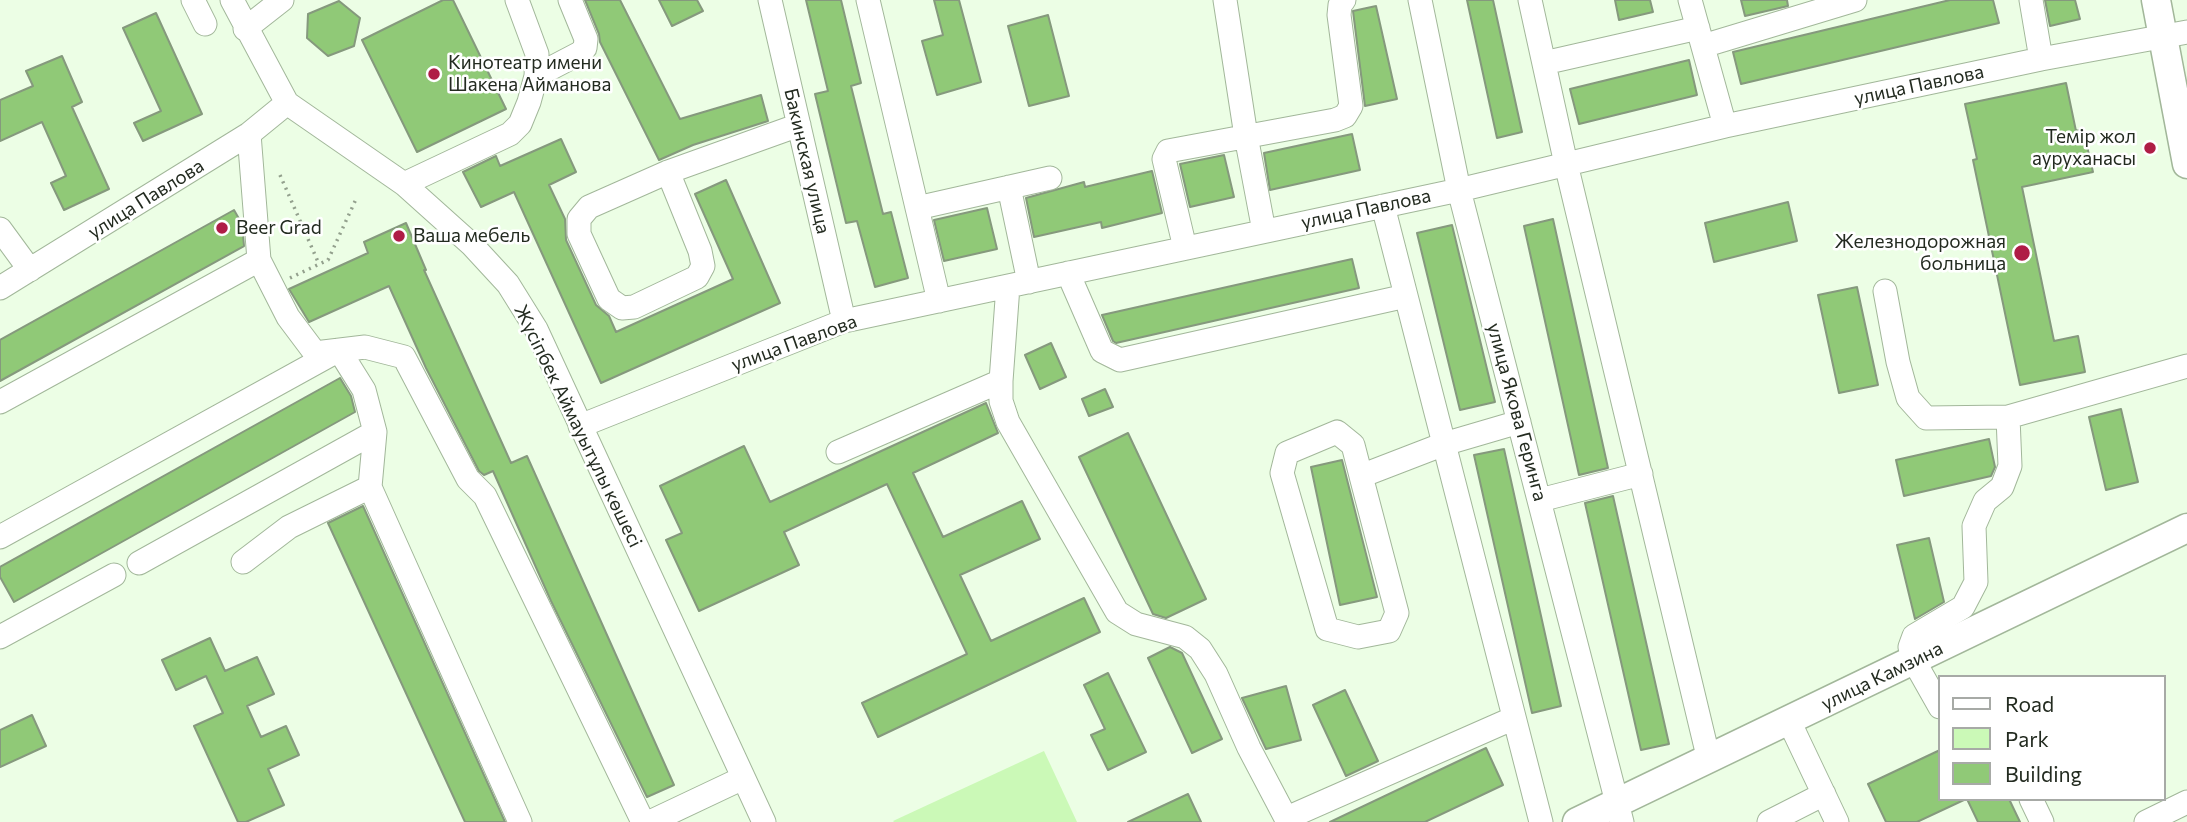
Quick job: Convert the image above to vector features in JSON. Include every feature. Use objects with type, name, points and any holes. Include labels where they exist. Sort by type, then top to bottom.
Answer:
[{"type":"main road","points":[[2156,0],[2176,35],[2187,164]]},
{"type":"main road","name":"улица Камзина","points":[[1577,822],[1620,813],[1709,760],[2187,528]]},
{"type":"street","points":[[194,0],[205,24]]},
{"type":"street","name":"Жүсіпбек Аймауытұлы көшесі","points":[[232,0],[286,103],[404,184],[472,245],[508,284],[536,329],[764,822]]},
{"type":"street","points":[[245,29],[282,0]]},
{"type":"street","points":[[404,184],[510,134],[520,124],[536,76],[537,54],[517,0]]},
{"type":"street","points":[[536,76],[585,48],[586,39],[570,0]]},
{"type":"street","name":"Бакинская улица","points":[[770,0],[844,321]]},
{"type":"street","points":[[868,0],[939,301]]},
{"type":"street","points":[[1225,0],[1264,231]]},
{"type":"street","points":[[1185,248],[1164,159],[1168,151],[1345,116],[1351,106],[1339,15],[1340,5],[1344,0]]},
{"type":"street","name":"улица Якова Геринга","points":[[1420,0],[1459,190],[1620,813]]},
{"type":"street","points":[[1530,0],[1566,164],[1709,760]]},
{"type":"street","points":[[1690,0],[1725,126]]},
{"type":"street","points":[[1544,63],[1700,37],[1855,0]]},
{"type":"street","points":[[2031,0],[2041,59]]},
{"type":"street","name":"улица Павлова","points":[[580,426],[844,321],[1459,190],[1725,126],[2041,59],[2176,35]]},
{"type":"street","name":"улица Павлова","points":[[0,288],[249,134],[286,103]]},
{"type":"street","points":[[668,172],[700,251],[703,266],[697,276],[635,307],[622,308],[609,299],[579,234],[579,219],[589,207],[668,172],[799,125]]},
{"type":"street","points":[[249,134],[259,260],[288,317],[316,353],[365,347],[404,357],[468,479],[485,496],[643,822]]},
{"type":"street","points":[[917,208],[1050,178]]},
{"type":"street","points":[[1009,187],[1018,284],[1000,381],[1008,422],[1116,612],[1136,624],[1185,637],[1200,649],[1216,674],[1249,748],[1288,820],[1514,718]]},
{"type":"street","points":[[1382,206],[1541,822]]},
{"type":"street","points":[[0,229],[30,270]]},
{"type":"street","points":[[0,402],[259,260]]},
{"type":"street","points":[[1068,273],[1102,351],[1120,360],[1406,296]]},
{"type":"street","points":[[1885,291],[1898,362],[1908,398],[1926,418],[2008,417],[2187,366]]},
{"type":"street","points":[[339,350],[364,390],[375,432],[370,487],[520,822]]},
{"type":"street","points":[[0,537],[339,350]]},
{"type":"street","points":[[838,452],[1000,381]]},
{"type":"street","points":[[1938,704],[1914,661],[1910,647],[1913,636],[1963,607],[1976,582],[1974,526],[1985,501],[2002,487],[2010,466],[2008,417]]},
{"type":"street","points":[[1361,476],[1444,444],[1519,422]]},
{"type":"street","points":[[139,563],[375,432]]},
{"type":"street","points":[[1337,432],[1353,445],[1361,476],[1396,613],[1389,631],[1357,636],[1328,629],[1282,473],[1287,453],[1337,432]]},
{"type":"street","points":[[1540,500],[1641,474]]},
{"type":"street","points":[[243,562],[289,527],[370,487]]},
{"type":"street","points":[[0,637],[114,575]]},
{"type":"street","points":[[1788,721],[1837,822]]},
{"type":"street","points":[[650,822],[743,778]]},
{"type":"street","points":[[1769,822],[1824,794]]},
{"type":"street","points":[[2032,801],[2042,822]]},
{"type":"street","points":[[2146,822],[2187,802]]},
{"type":"path","points":[[280,175],[319,264]]},
{"type":"path","points":[[272,286],[328,260],[357,197]]},
{"type":"green space","points":[[1044,751],[1077,822],[893,821]]},
{"type":"building","name":"Кинотеатр имени Шакена Айманова","points":[[443,0],[453,0],[506,109],[417,152],[362,40]]},
{"type":"building","points":[[585,0],[620,0],[680,119],[761,95],[768,121],[693,145],[659,160],[600,42]]},
{"type":"building","points":[[659,0],[697,0],[703,11],[672,26]]},
{"type":"building","points":[[806,0],[841,0],[861,83],[851,86],[883,214],[891,212],[908,278],[875,287],[857,221],[846,223],[815,94],[828,91]]},
{"type":"building","points":[[934,0],[959,0],[981,82],[937,95],[922,41],[943,35]]},
{"type":"building","points":[[1467,0],[1493,0],[1522,132],[1497,138]]},
{"type":"building","points":[[1615,0],[1650,0],[1653,12],[1619,20]]},
{"type":"building","points":[[1741,0],[1787,0],[1788,6],[1745,16]]},
{"type":"building","points":[[1950,0],[1993,0],[1999,23],[1741,84],[1733,52]]},
{"type":"building","points":[[2045,0],[2075,0],[2080,19],[2050,26]]},
{"type":"building","points":[[339,1],[360,18],[354,46],[328,56],[307,38],[308,14]]},
{"type":"building","points":[[1376,6],[1397,99],[1365,106],[1353,11]]},
{"type":"building","points":[[156,13],[202,114],[143,141],[134,123],[161,111],[123,28]]},
{"type":"building","points":[[1048,15],[1069,96],[1029,106],[1008,26]]},
{"type":"building","points":[[62,56],[82,102],[72,107],[109,189],[64,210],[51,183],[66,176],[42,122],[0,141],[0,100],[33,86],[26,71]]},
{"type":"building","points":[[1689,60],[1697,95],[1579,124],[1570,89]]},
{"type":"building","points":[[2066,83],[2076,131],[2083,129],[2093,172],[2022,187],[2054,341],[2078,336],[2085,372],[2020,385],[1973,160],[1977,159],[1965,104]]},
{"type":"building","points":[[1352,134],[1360,170],[1270,190],[1264,153]]},
{"type":"building","points":[[561,139],[576,172],[549,185],[565,219],[566,240],[596,305],[609,316],[616,332],[733,279],[695,194],[726,180],[780,303],[601,383],[514,192],[481,207],[463,172],[496,156],[500,166]]},
{"type":"building","points":[[1224,155],[1234,197],[1190,207],[1180,164]]},
{"type":"building","points":[[1152,171],[1162,213],[1102,228],[1101,222],[1034,237],[1026,198],[1084,182],[1085,187]]},
{"type":"building","points":[[1788,202],[1797,241],[1714,262],[1705,223]]},
{"type":"building","points":[[987,208],[997,249],[944,261],[934,220]]},
{"type":"building","points":[[234,210],[242,224],[244,246],[0,381],[0,340]]},
{"type":"building","points":[[1553,219],[1608,468],[1579,475],[1524,226]]},
{"type":"building","points":[[406,223],[424,270],[511,463],[527,456],[674,785],[647,797],[551,601],[493,471],[484,475],[479,471],[426,368],[389,286],[309,322],[289,289],[368,253],[364,242]]},
{"type":"building","points":[[1452,225],[1495,402],[1460,410],[1417,233]]},
{"type":"building","points":[[1352,259],[1359,288],[1116,343],[1102,315]]},
{"type":"building","points":[[1857,287],[1878,385],[1839,393],[1818,295]]},
{"type":"building","points":[[1051,343],[1066,377],[1040,389],[1025,355]]},
{"type":"building","points":[[340,378],[351,396],[355,412],[14,602],[0,577],[0,567]]},
{"type":"building","points":[[1105,389],[1113,407],[1089,416],[1082,399]]},
{"type":"building","points":[[986,403],[998,433],[913,473],[943,537],[1022,501],[1040,539],[960,575],[991,641],[1084,598],[1100,632],[878,737],[862,703],[967,654],[887,484],[784,532],[799,565],[699,611],[666,540],[682,533],[660,486],[744,446],[770,502]]},
{"type":"building","points":[[2121,409],[2138,482],[2106,490],[2089,417]]},
{"type":"building","points":[[1128,433],[1206,599],[1166,618],[1153,614],[1079,457]]},
{"type":"building","points":[[1989,439],[1995,467],[1991,476],[1904,496],[1896,460]]},
{"type":"building","points":[[1504,449],[1561,706],[1532,713],[1474,455]]},
{"type":"building","points":[[1342,460],[1377,597],[1340,605],[1311,467]]},
{"type":"building","points":[[1613,496],[1669,744],[1641,750],[1585,503]]},
{"type":"building","points":[[363,506],[505,822],[465,822],[328,523]]},
{"type":"building","points":[[1929,538],[1944,602],[1915,619],[1897,545]]},
{"type":"building","points":[[210,638],[225,671],[257,657],[274,694],[247,706],[261,737],[286,726],[299,755],[268,769],[284,805],[246,822],[238,822],[194,726],[223,713],[206,676],[176,690],[162,660]]},
{"type":"building","points":[[1170,647],[1182,653],[1222,739],[1192,753],[1148,658]]},
{"type":"building","points":[[1108,673],[1146,752],[1108,770],[1091,735],[1105,729],[1084,685]]},
{"type":"building","points":[[1286,686],[1301,740],[1266,749],[1242,698]]},
{"type":"building","points":[[1345,690],[1378,761],[1346,776],[1313,705]]},
{"type":"building","points":[[32,715],[46,746],[0,767],[0,730]]},
{"type":"building","points":[[1486,748],[1503,785],[1425,822],[1330,822]]},
{"type":"building","points":[[1938,751],[1938,801],[1962,801],[1917,822],[1886,822],[1868,784]]},
{"type":"building","points":[[1188,794],[1201,822],[1128,822]]},
{"type":"building","points":[[1968,801],[2010,801],[2020,822],[1978,822]]},
{"type":"place","name":"Кинотеатр имени Шакена Айманова","points":[[434,74]]},
{"type":"place","name":"Темір жол ауруханасы","points":[[2150,148]]},
{"type":"place","name":"Beer Grad","points":[[222,228]]},
{"type":"place","name":"Ваша мебель","points":[[399,236]]},
{"type":"place","name":"Железнодорожная больница","points":[[2022,253]]}]
